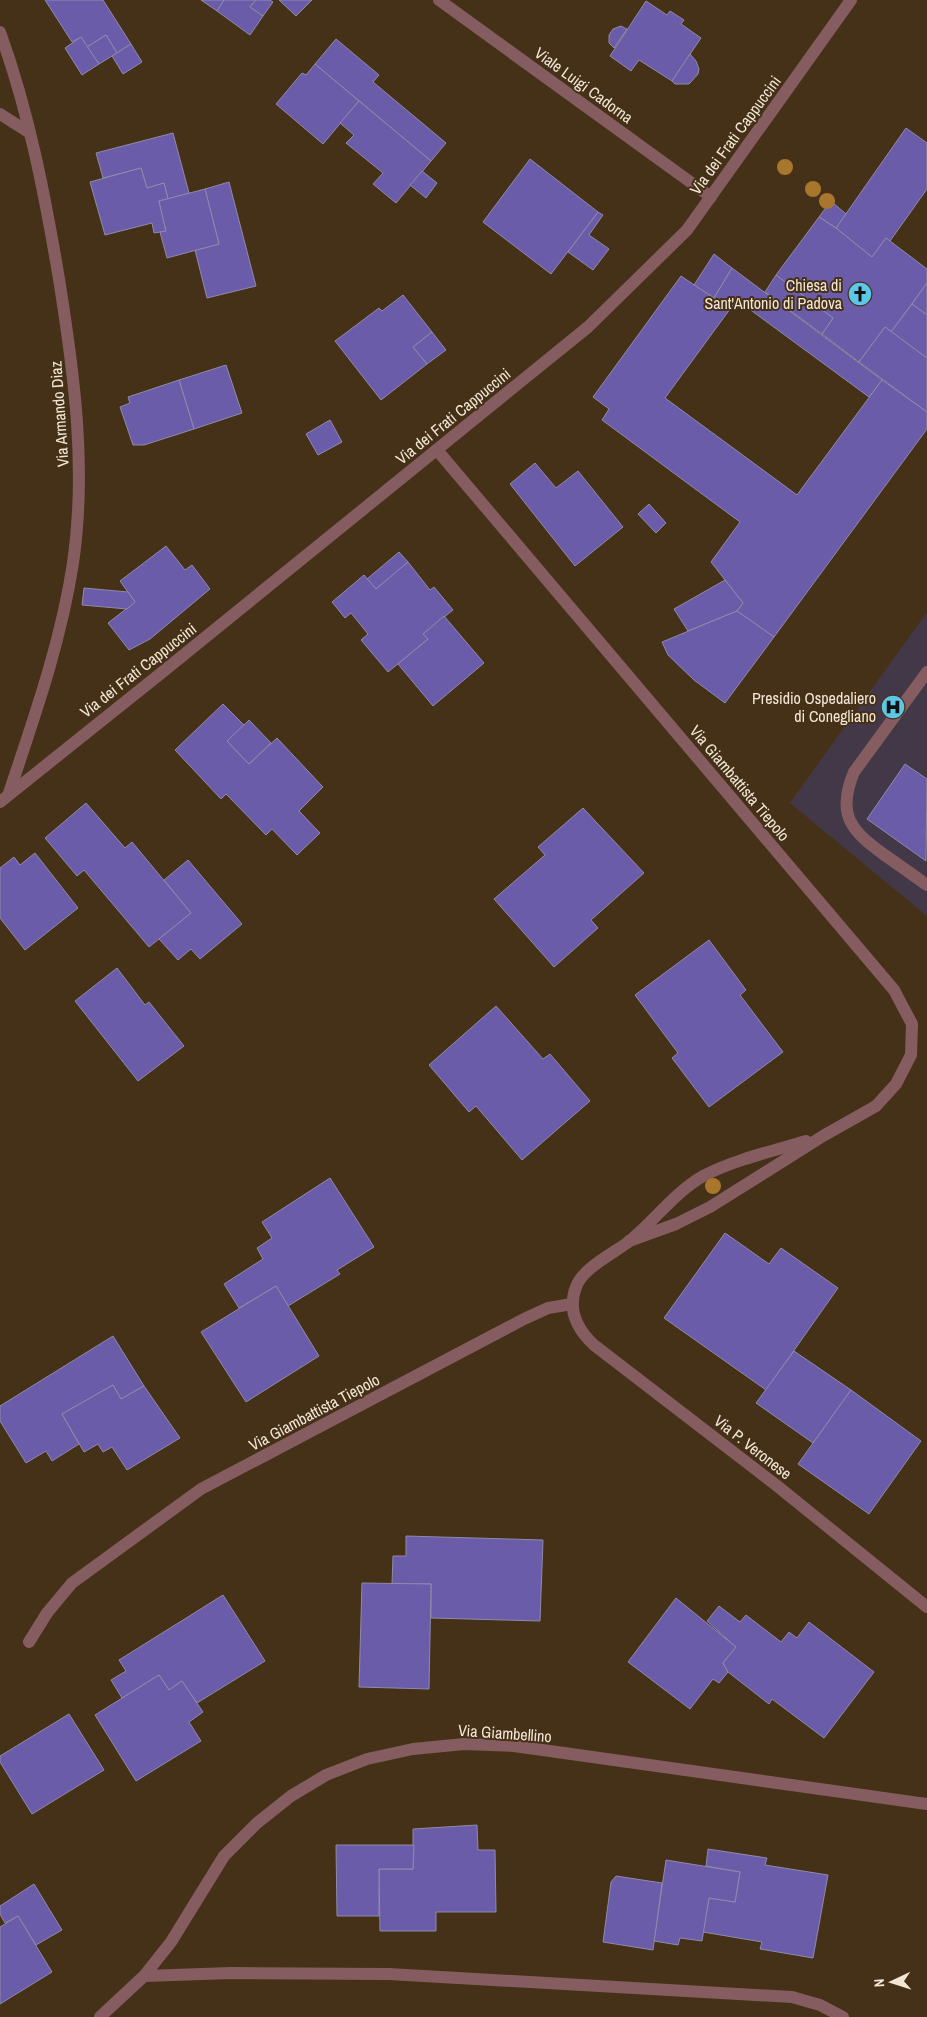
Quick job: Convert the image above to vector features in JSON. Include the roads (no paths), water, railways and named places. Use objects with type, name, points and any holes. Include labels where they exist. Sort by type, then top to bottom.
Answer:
[{"type":"street","name":"Viale Luigi Cadorna","points":[[439,0],[711,197]]},
{"type":"street","name":"Via dei Frati Cappuccini","points":[[5,798],[588,326],[687,230],[851,0]]},
{"type":"street","name":"Via Armando Diaz","points":[[0,32],[13,68],[30,133],[49,220],[69,340],[77,410],[80,465],[73,563],[63,615],[48,676],[5,798]]},
{"type":"street","points":[[0,114],[30,133]]},
{"type":"street","name":"Via Giambattista Tiepolo","points":[[437,450],[894,990],[912,1024],[911,1056],[896,1084],[876,1106],[823,1136],[710,1207],[676,1224],[629,1241]]},
{"type":"street","points":[[927,672],[854,772],[848,787],[846,804],[851,824],[861,838],[927,885]]},
{"type":"street","name":"Via Giambattista Tiepolo","points":[[29,1642],[47,1613],[72,1584],[202,1489],[548,1308],[572,1304],[576,1286],[585,1273],[629,1241],[683,1190],[705,1176],[730,1165],[823,1136]]},
{"type":"street","name":"Via P. Veronese","points":[[572,1304],[576,1323],[584,1336],[594,1345],[776,1485],[927,1607]]},
{"type":"street","name":"Via Giambellino","points":[[100,2017],[144,1976],[171,1942],[224,1856],[257,1823],[291,1796],[326,1775],[367,1759],[414,1748],[464,1744],[514,1746],[927,1804]]},
{"type":"street","points":[[144,1976],[231,1973],[389,1974],[792,1997],[820,2005],[843,2017]]},
{"type":"place","name":"Chiesa di Sant'Antonio di Padova","points":[[860,294]]},
{"type":"place","name":"Presidio Ospedaliero di Conegliano","points":[[893,707]]}]
